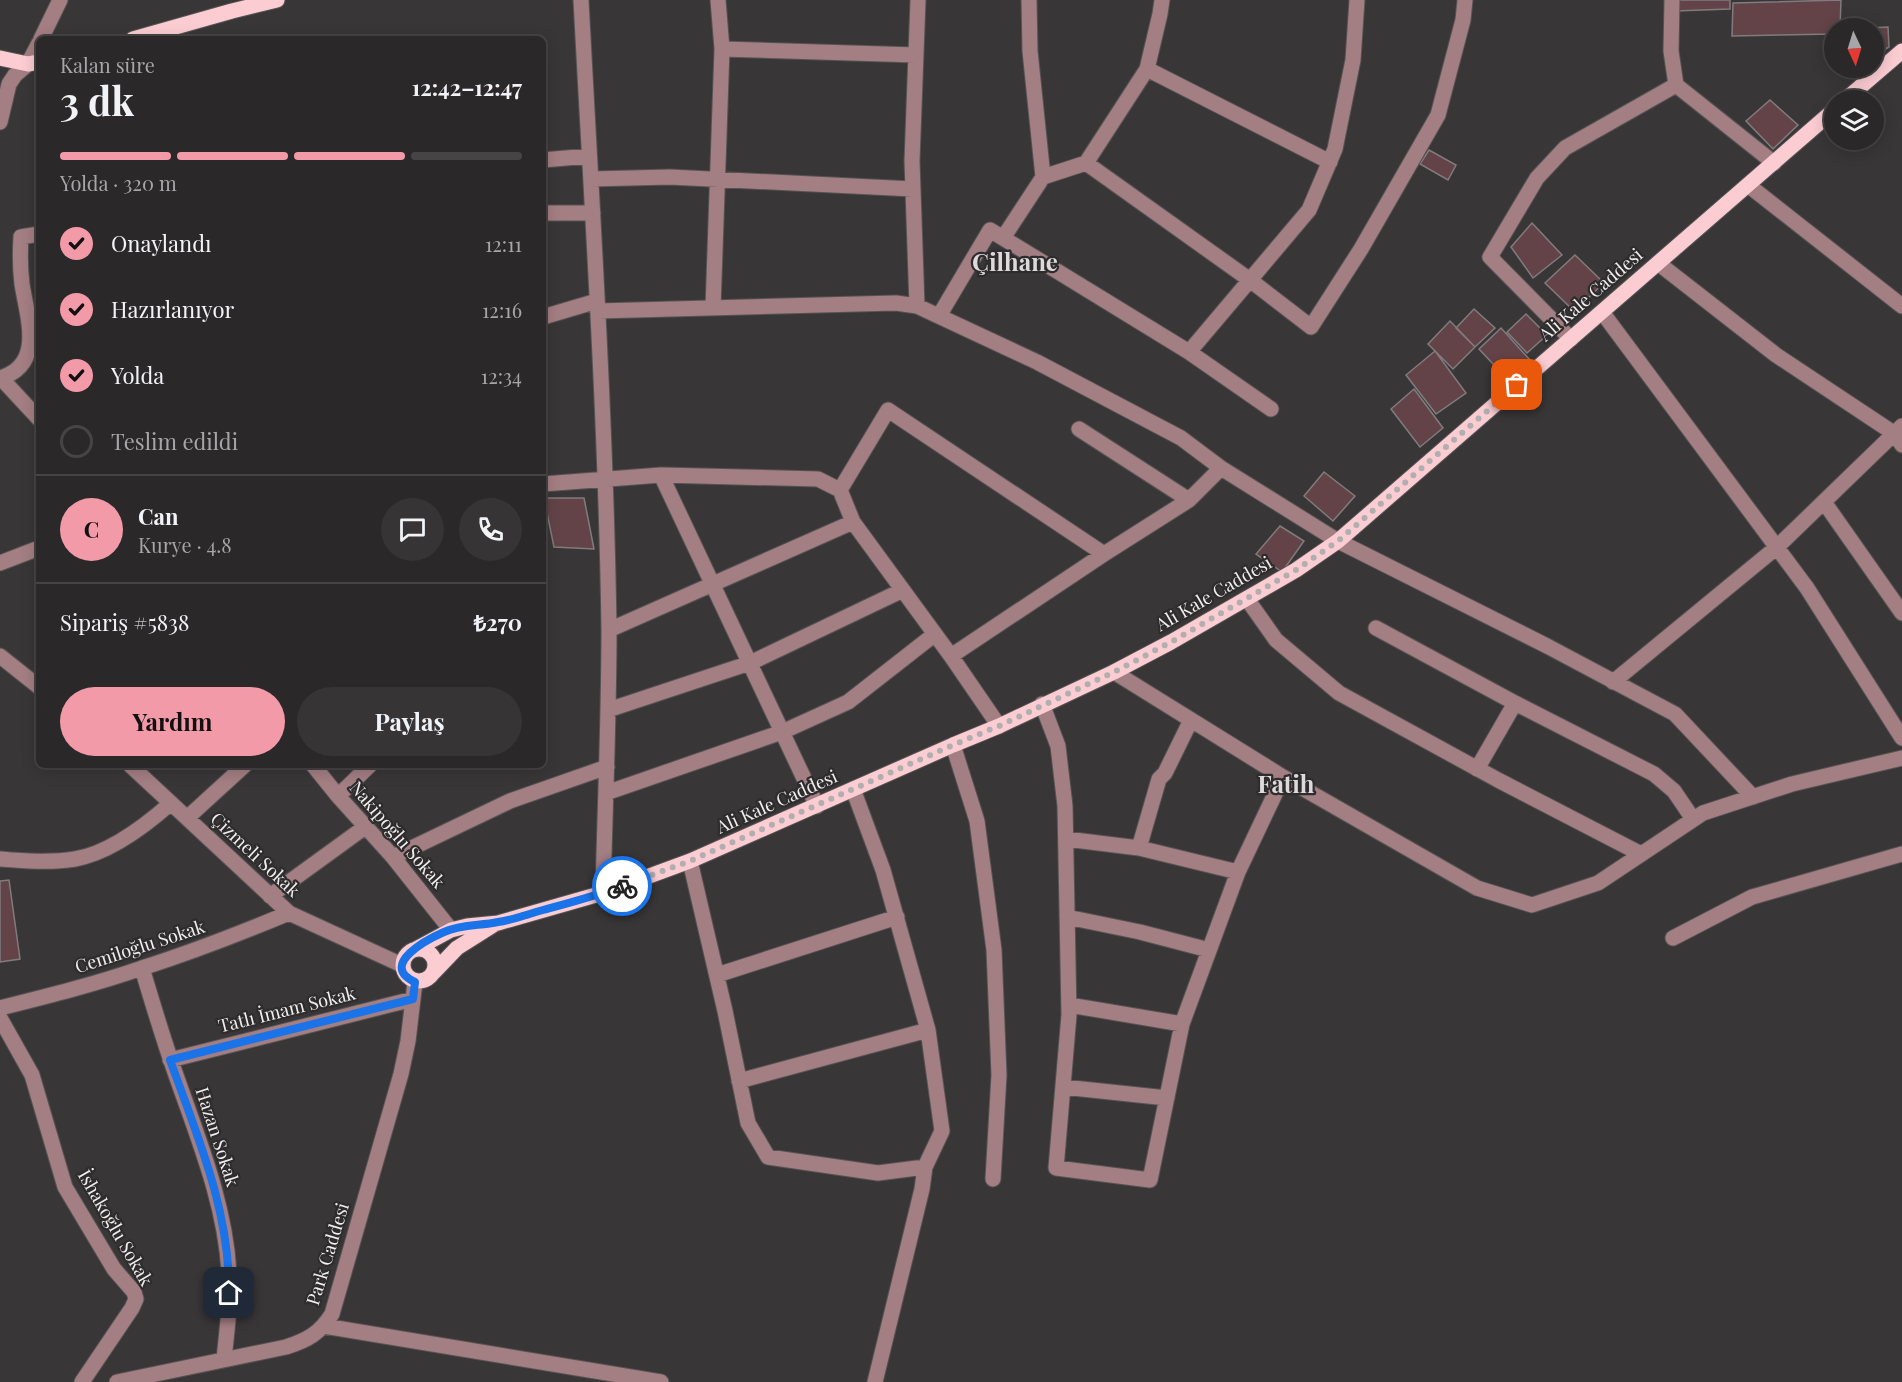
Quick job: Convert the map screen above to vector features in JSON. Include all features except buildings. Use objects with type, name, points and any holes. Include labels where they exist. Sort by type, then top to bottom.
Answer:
[{"type":"main road","points":[[156,36],[171,34],[232,10],[277,0]]},
{"type":"main road","points":[[1857,90],[1902,52]]},
{"type":"main road","points":[[0,58],[34,63]]},
{"type":"main road","name":"Ali Kale Caddesi","points":[[414,950],[451,930],[498,922],[603,893],[690,861],[999,726],[1114,672],[1296,570],[1338,541],[1824,119]]},
{"type":"main road","name":"Ali Kale Caddesi","points":[[434,972],[458,948],[498,922]]},
{"type":"main road","points":[[414,950],[424,950],[433,956],[436,967],[427,980],[415,982],[406,976],[402,965],[406,956],[414,950]]},
{"type":"street","points":[[42,36],[60,0]]},
{"type":"street","points":[[580,0],[593,213],[609,630],[603,893]]},
{"type":"street","points":[[713,308],[722,49],[718,0]]},
{"type":"street","points":[[917,306],[912,161],[918,0]]},
{"type":"street","points":[[1029,0],[1030,51],[1043,177]]},
{"type":"street","points":[[1003,237],[1043,177],[1086,163],[1147,69],[1162,0]]},
{"type":"street","points":[[1189,352],[1309,210],[1335,149],[1353,60],[1357,0]]},
{"type":"street","points":[[1086,163],[1251,280],[1311,327],[1361,249],[1438,115],[1463,20],[1465,0]]},
{"type":"street","points":[[1672,0],[1671,51],[1676,85],[1773,163]]},
{"type":"street","points":[[722,49],[916,55]]},
{"type":"street","points":[[0,122],[9,84],[15,75],[34,63]]},
{"type":"street","points":[[1147,69],[1330,162]]},
{"type":"street","points":[[1571,339],[1490,257],[1537,178],[1565,148],[1676,85]]},
{"type":"street","points":[[546,160],[589,156]]},
{"type":"street","points":[[591,179],[670,177],[913,189]]},
{"type":"street","points":[[1748,185],[1902,306]]},
{"type":"street","points":[[546,213],[593,213]]},
{"type":"street","points":[[939,315],[990,230],[1189,352],[1271,409]]},
{"type":"street","points":[[36,234],[21,237],[21,266],[30,329],[29,347],[26,356],[14,372],[1,378],[36,416]]},
{"type":"street","points":[[1613,682],[1777,547],[1900,435],[1776,355],[1658,263]]},
{"type":"street","points":[[546,316],[597,306],[713,308],[896,303],[917,306],[1037,362],[1181,438],[1221,468],[1338,541],[1675,714],[1753,797]]},
{"type":"street","points":[[1602,312],[1807,588],[1902,738]]},
{"type":"street","points":[[840,490],[888,410],[1104,554]]},
{"type":"street","points":[[1079,429],[1190,500]]},
{"type":"street","points":[[951,656],[1190,500],[1221,468]]},
{"type":"street","points":[[661,475],[817,806]]},
{"type":"street","points":[[546,484],[661,475],[818,479],[840,490],[853,522],[935,633],[999,726]]},
{"type":"street","points":[[1824,502],[1902,613]]},
{"type":"street","points":[[609,630],[853,522]]},
{"type":"street","points":[[0,563],[36,549]]},
{"type":"street","points":[[608,710],[750,663],[903,590]]},
{"type":"street","points":[[1247,598],[1276,640],[1339,693],[1477,769],[1641,854]]},
{"type":"street","points":[[1376,628],[1654,774],[1674,791],[1694,819]]},
{"type":"street","points":[[606,793],[782,732],[848,702],[935,633]]},
{"type":"street","points":[[0,656],[36,685]]},
{"type":"street","points":[[1114,672],[1283,777],[1477,888],[1532,905],[1598,883],[1703,813],[1792,784],[1902,758]]},
{"type":"street","points":[[1477,769],[1515,703]]},
{"type":"street","points":[[1042,704],[1058,746],[1065,806],[1066,839],[1069,1005],[1056,1168],[1150,1180],[1182,1024],[1238,872],[1283,777]]},
{"type":"street","points":[[1139,848],[1159,779],[1165,772],[1191,720]]},
{"type":"street","points":[[953,745],[977,821],[994,950],[999,1075],[993,1179]]},
{"type":"street","points":[[393,857],[510,801],[607,767]]},
{"type":"street","name":"Çizmeli Sokak","points":[[133,768],[289,913],[402,965]]},
{"type":"street","points":[[187,818],[242,768]]},
{"type":"street","name":"Nakipoğlu Sokak","points":[[315,768],[393,857],[451,930]]},
{"type":"street","points":[[338,796],[367,768]]},
{"type":"street","points":[[853,789],[883,870],[928,1029],[942,1131],[925,1167],[922,1189],[875,1382]]},
{"type":"street","points":[[0,859],[43,861],[76,859],[128,837],[171,803]]},
{"type":"street","points":[[270,896],[366,827]]},
{"type":"street","points":[[1066,839],[1139,848],[1238,872]]},
{"type":"street","points":[[1673,938],[1752,897],[1902,854]]},
{"type":"street","points":[[690,861],[717,975],[747,1123],[768,1157],[878,1173],[925,1167]]},
{"type":"street","name":"Cemiloğlu Sokak","points":[[0,1008],[82,987],[142,968],[225,939],[289,913]]},
{"type":"street","points":[[717,975],[897,917]]},
{"type":"street","points":[[1067,917],[1140,932],[1209,950]]},
{"type":"street","name":"Hazan Sokak","points":[[142,968],[170,1060],[211,1175],[220,1211],[229,1273],[224,1359]]},
{"type":"street","name":"Park Caddesi","points":[[117,1382],[301,1342],[324,1326],[332,1314],[401,1074],[415,982]]},
{"type":"street","name":"Tatlı İmam Sokak","points":[[170,1060],[413,999]]},
{"type":"street","points":[[1069,1005],[1182,1024]]},
{"type":"street","name":"İshakoğlu Sokak","points":[[0,1018],[32,1075],[65,1187],[114,1269],[134,1292],[136,1299],[82,1382]]},
{"type":"street","points":[[739,1081],[928,1029]]},
{"type":"street","points":[[1063,1087],[1167,1098]]},
{"type":"street","points":[[324,1326],[661,1382]]},
{"type":"way so far","points":[[622,886],[690,861],[999,726],[1114,672],[1171,642],[1296,570],[1338,541],[1517,385]]},
{"type":"district","name":"Çilhane","points":[[1015,263]]},
{"type":"district","name":"Fatih","points":[[1286,785]]},
{"type":"route","points":[[229,1293],[225,1242],[211,1175],[170,1060],[413,999],[415,982],[403,971],[403,960],[409,952],[429,940],[451,930],[498,922],[622,886]]}]
